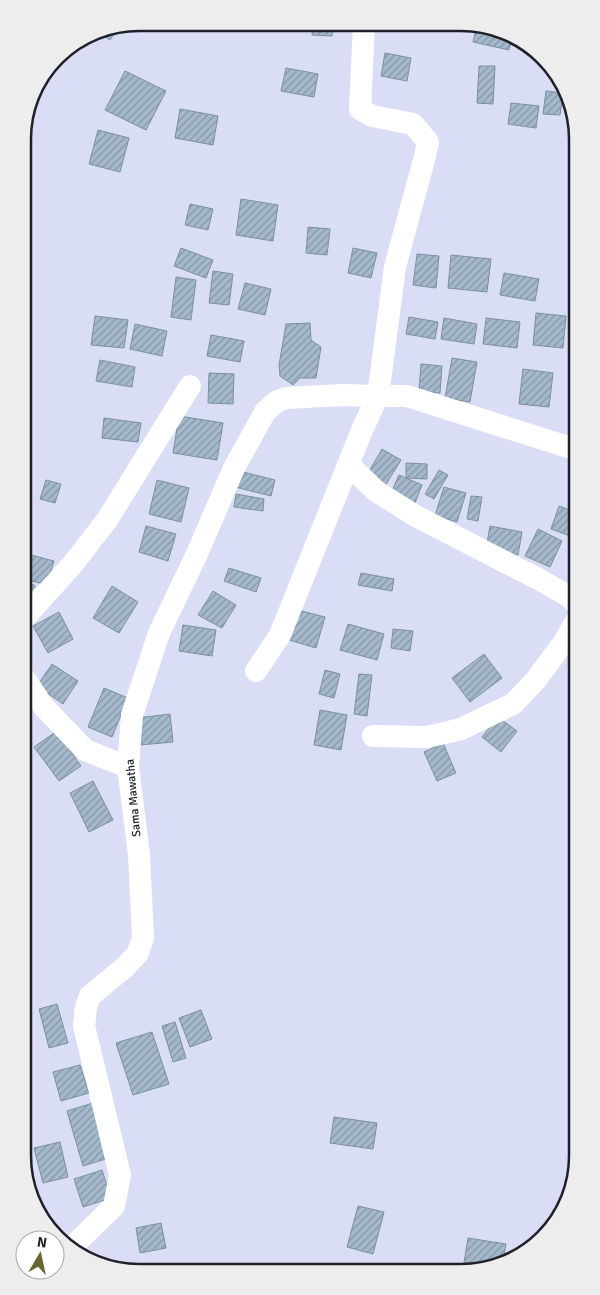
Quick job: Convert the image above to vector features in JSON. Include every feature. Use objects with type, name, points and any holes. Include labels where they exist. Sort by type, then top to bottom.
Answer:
[{"type":"street","points":[[256,671],[280,635],[348,464],[378,396],[395,267],[428,142],[413,124],[372,116],[360,109],[364,31]]},
{"type":"street","points":[[31,609],[72,565],[107,520],[190,386]]},
{"type":"street","name":"Sama Mawatha","points":[[75,1244],[114,1206],[120,1175],[84,1026],[86,1007],[90,996],[125,967],[138,953],[143,938],[139,855],[128,767],[132,715],[159,633],[196,556],[234,468],[264,412],[276,402],[286,398],[342,395],[407,396],[569,447]]},
{"type":"street","points":[[348,464],[376,491],[414,514],[569,596]]},
{"type":"street","points":[[373,736],[427,737],[461,729],[513,704],[535,681],[569,633]]},
{"type":"street","points":[[31,687],[43,706],[85,750],[128,767]]},
{"type":"building","points":[[312,31],[332,31],[332,36],[312,35]]},
{"type":"building","points":[[475,32],[511,43],[509,50],[473,42]]},
{"type":"building","points":[[114,34],[110,40],[105,37]]},
{"type":"building","points":[[385,53],[411,58],[407,81],[381,76]]},
{"type":"building","points":[[479,66],[495,66],[493,104],[477,103]]},
{"type":"building","points":[[286,68],[318,74],[314,97],[281,91]]},
{"type":"building","points":[[125,71],[166,91],[146,130],[105,110]]},
{"type":"building","points":[[546,91],[558,92],[562,101],[560,115],[543,114]]},
{"type":"building","points":[[511,103],[539,106],[536,128],[508,124]]},
{"type":"building","points":[[180,109],[218,116],[213,145],[175,138]]},
{"type":"building","points":[[98,130],[129,138],[120,172],[89,164]]},
{"type":"building","points":[[241,199],[278,205],[273,241],[236,235]]},
{"type":"building","points":[[190,204],[213,209],[208,230],[185,225]]},
{"type":"building","points":[[308,227],[330,229],[327,255],[306,253]]},
{"type":"building","points":[[181,248],[213,260],[206,278],[174,266]]},
{"type":"building","points":[[353,248],[377,253],[371,278],[348,273]]},
{"type":"building","points":[[417,254],[439,256],[436,288],[413,285]]},
{"type":"building","points":[[451,255],[491,259],[487,292],[448,288]]},
{"type":"building","points":[[213,271],[233,274],[229,305],[209,303]]},
{"type":"building","points":[[504,273],[539,279],[535,301],[500,295]]},
{"type":"building","points":[[176,277],[196,280],[191,320],[171,317]]},
{"type":"building","points":[[245,283],[271,289],[265,315],[238,309]]},
{"type":"building","points":[[536,313],[566,316],[563,348],[533,345]]},
{"type":"building","points":[[95,316],[128,320],[124,348],[91,345]]},
{"type":"building","points":[[409,317],[438,322],[435,339],[406,334]]},
{"type":"building","points":[[444,318],[477,324],[474,344],[441,339]]},
{"type":"building","points":[[486,318],[520,322],[517,348],[483,344]]},
{"type":"building","points":[[310,323],[311,340],[321,347],[316,378],[300,378],[293,385],[280,376],[279,365],[286,324]]},
{"type":"building","points":[[135,324],[167,331],[162,356],[130,349]]},
{"type":"building","points":[[211,335],[244,341],[240,362],[207,356]]},
{"type":"building","points":[[452,358],[477,362],[470,402],[445,398]]},
{"type":"building","points":[[100,360],[135,367],[132,387],[96,381]]},
{"type":"building","points":[[421,364],[442,366],[440,393],[419,391]]},
{"type":"building","points":[[523,369],[553,373],[549,407],[519,404]]},
{"type":"building","points":[[209,373],[234,374],[233,404],[208,403]]},
{"type":"building","points":[[179,416],[223,423],[217,460],[173,453]]},
{"type":"building","points":[[104,418],[141,423],[138,442],[102,438]]},
{"type":"building","points":[[382,449],[401,460],[385,486],[367,475]]},
{"type":"building","points":[[406,463],[427,464],[427,479],[406,478]]},
{"type":"building","points":[[439,470],[448,475],[434,499],[425,494]]},
{"type":"building","points":[[239,471],[275,480],[271,496],[235,487]]},
{"type":"building","points":[[399,475],[422,485],[415,503],[391,493]]},
{"type":"building","points":[[46,480],[61,484],[55,503],[40,499]]},
{"type":"building","points":[[157,480],[189,488],[181,522],[149,514]]},
{"type":"building","points":[[444,487],[466,493],[457,522],[435,515]]},
{"type":"building","points":[[236,494],[264,499],[263,511],[234,507]]},
{"type":"building","points":[[471,496],[482,497],[478,521],[467,519]]},
{"type":"building","points":[[559,506],[569,510],[569,536],[551,529]]},
{"type":"building","points":[[146,526],[176,534],[168,561],[139,552]]},
{"type":"building","points":[[490,526],[522,532],[518,555],[486,549]]},
{"type":"building","points":[[538,529],[562,541],[550,567],[525,556]]},
{"type":"building","points":[[31,555],[54,561],[47,585],[31,581]]},
{"type":"building","points":[[229,568],[261,578],[256,592],[224,581]]},
{"type":"building","points":[[361,573],[394,579],[392,591],[358,585]]},
{"type":"building","points":[[31,583],[35,586],[31,592]]},
{"type":"building","points":[[112,586],[138,602],[119,633],[93,618]]},
{"type":"building","points":[[213,591],[236,605],[222,628],[198,615]]},
{"type":"building","points":[[298,610],[325,617],[316,648],[289,640]]},
{"type":"building","points":[[59,612],[73,639],[48,653],[33,626]]},
{"type":"building","points":[[348,624],[384,634],[377,660],[340,650]]},
{"type":"building","points":[[183,625],[216,630],[212,656],[179,651]]},
{"type":"building","points":[[393,629],[413,631],[410,651],[391,648]]},
{"type":"building","points":[[484,654],[502,678],[470,702],[452,678]]},
{"type":"building","points":[[52,664],[78,681],[63,704],[37,686]]},
{"type":"building","points":[[325,670],[340,674],[334,698],[319,694]]},
{"type":"building","points":[[359,674],[372,675],[367,716],[354,714]]},
{"type":"building","points":[[104,688],[128,698],[112,737],[88,727]]},
{"type":"building","points":[[320,710],[347,715],[341,750],[314,745]]},
{"type":"building","points":[[170,714],[173,742],[140,745],[137,718]]},
{"type":"building","points":[[498,717],[517,731],[501,752],[482,737]]},
{"type":"building","points":[[57,731],[81,766],[59,781],[34,747]]},
{"type":"building","points":[[443,743],[456,773],[437,781],[424,752]]},
{"type":"building","points":[[93,781],[113,820],[89,832],[70,793]]},
{"type":"building","points":[[57,1004],[68,1043],[49,1048],[39,1009]]},
{"type":"building","points":[[201,1010],[212,1039],[190,1047],[179,1018]]},
{"type":"building","points":[[175,1022],[186,1058],[173,1062],[162,1026]]},
{"type":"building","points":[[152,1032],[169,1084],[133,1095],[116,1043]]},
{"type":"building","points":[[80,1065],[89,1093],[61,1101],[53,1072]]},
{"type":"building","points":[[93,1103],[109,1158],[83,1166],[67,1111]]},
{"type":"building","points":[[334,1117],[377,1123],[373,1149],[330,1143]]},
{"type":"building","points":[[60,1142],[68,1177],[43,1183],[34,1148]]},
{"type":"building","points":[[102,1170],[111,1198],[83,1207],[74,1179]]},
{"type":"building","points":[[358,1206],[384,1212],[373,1254],[347,1247]]},
{"type":"building","points":[[161,1223],[166,1248],[140,1253],[136,1228]]},
{"type":"building","points":[[468,1238],[506,1244],[504,1255],[489,1260],[464,1264]]}]
